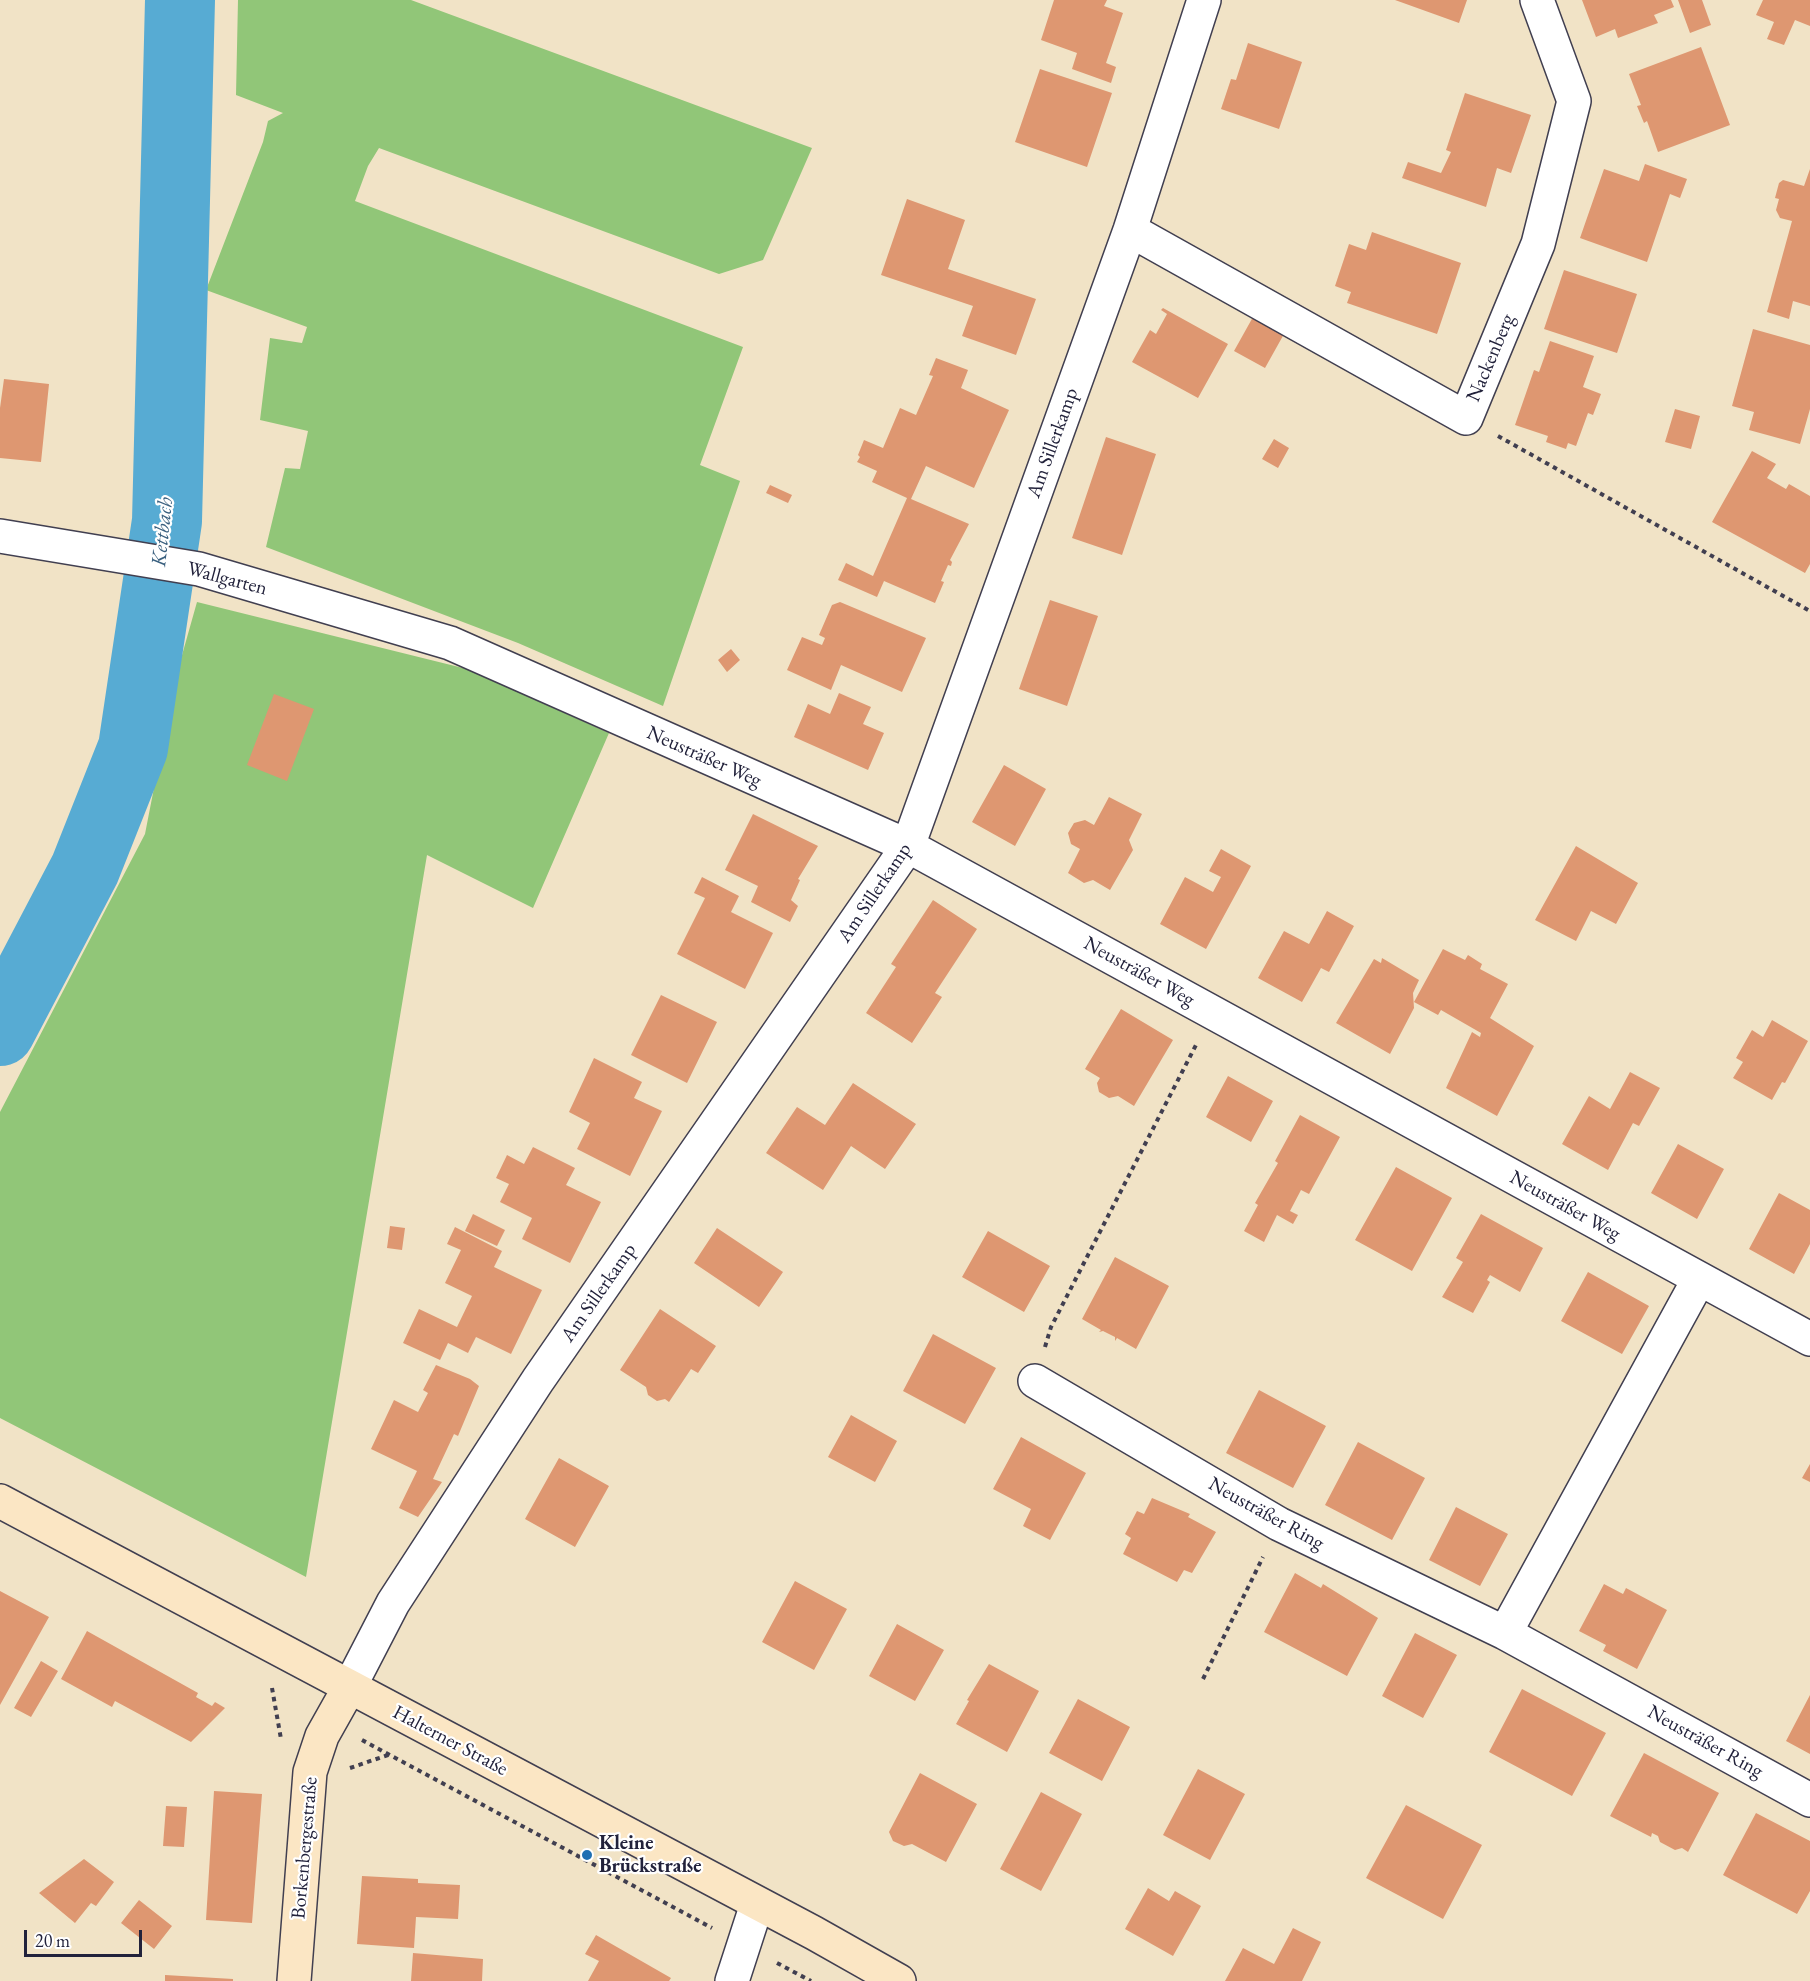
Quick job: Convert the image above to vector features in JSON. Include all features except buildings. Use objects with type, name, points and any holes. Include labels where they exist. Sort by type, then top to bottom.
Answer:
[{"type":"main road","name":"Halterner Straße","points":[[0,1501],[349,1688],[814,1932],[899,1981]]},
{"type":"main road","name":"Borkenbergestraße","points":[[294,1981],[310,1772],[322,1736],[349,1688]]},
{"type":"street","name":"Am Sillerkamp","points":[[349,1688],[393,1603],[538,1380],[909,846],[1130,230],[1204,0]]},
{"type":"street","name":"Nackenberg","points":[[1130,230],[1466,418],[1538,244],[1574,101],[1537,0]]},
{"type":"street","name":"Wallgarten","points":[[0,536],[199,569],[450,643]]},
{"type":"street","name":"Neusträßer Weg","points":[[450,643],[909,846],[1810,1339]]},
{"type":"street","points":[[1505,1633],[1699,1279]]},
{"type":"street","name":"Neusträßer Ring","points":[[1035,1381],[1279,1524],[1505,1633],[1810,1800]]},
{"type":"street","points":[[732,1981],[757,1904]]},
{"type":"path","points":[[1466,418],[1810,612]]},
{"type":"path","points":[[1035,1381],[1051,1328],[1213,1013]]},
{"type":"path","points":[[1203,1678],[1279,1524]]},
{"type":"path","points":[[331,1720],[388,1755],[811,1981]]},
{"type":"green space","points":[[238,0],[411,0],[812,148],[763,260],[719,274],[379,148],[368,166],[355,201],[743,347],[700,465],[740,481],[663,706],[518,643],[266,547],[285,468],[300,469],[308,431],[260,420],[270,338],[302,343],[307,327],[206,290],[263,142],[268,121],[283,113],[236,95]]},
{"type":"green space","points":[[197,602],[467,669],[609,733],[533,908],[427,855],[306,1577],[0,1418],[0,1112],[145,834],[175,680]]},
{"type":"waterway","name":"Kettbach","points":[[0,1031],[85,869],[133,748],[167,521],[180,0]]},
{"type":"place","name":"Kleine Brückstraße","points":[[587,1855]]}]
